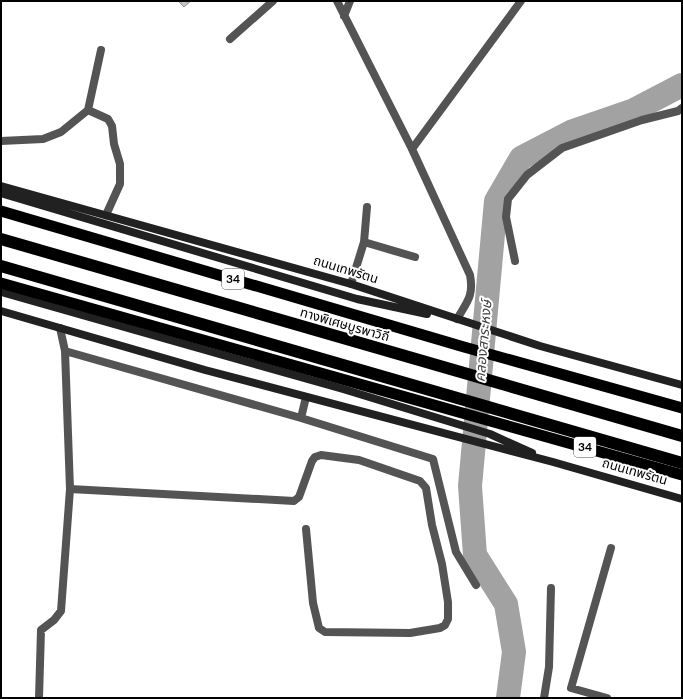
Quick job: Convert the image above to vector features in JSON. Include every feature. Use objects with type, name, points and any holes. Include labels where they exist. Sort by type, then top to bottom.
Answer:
[{"type":"highway","name":"34","points":[[1,211],[464,347],[682,408]]},
{"type":"highway","name":"ทางพิเศษบูรพาวิถี","points":[[1,239],[682,436]]},
{"type":"highway","points":[[1,266],[682,462]]},
{"type":"highway","name":"ถนนเทพรัตน","points":[[1,283],[682,475]]},
{"type":"main road","name":"ถนนเทพรัตน","points":[[1,186],[351,284],[540,346],[682,385]]},
{"type":"main road","points":[[1,193],[356,299],[461,320]]},
{"type":"main road","points":[[1,292],[342,389],[490,434],[553,462]]},
{"type":"main road","name":"ถนนเทพรัตน","points":[[1,311],[206,370],[553,462],[682,499]]},
{"type":"lane","points":[[230,39],[273,1]]},
{"type":"lane","points":[[337,1],[412,149],[470,276],[472,288],[461,320]]},
{"type":"lane","points":[[344,16],[350,1]]},
{"type":"lane","points":[[412,149],[521,1]]},
{"type":"lane","points":[[1,141],[43,139],[60,132],[88,110],[101,50]]},
{"type":"lane","points":[[515,261],[506,217],[508,199],[527,175],[562,148],[642,120],[678,111],[682,108]]},
{"type":"lane","points":[[88,110],[108,119],[112,126],[114,144],[120,164],[120,184],[106,215]]},
{"type":"lane","points":[[351,284],[364,242],[367,207]]},
{"type":"lane","points":[[364,242],[415,257]]},
{"type":"lane","points":[[39,698],[41,630],[54,620],[61,611],[70,489],[65,351],[60,328]]},
{"type":"lane","points":[[65,351],[301,418],[433,459],[456,552],[476,585]]},
{"type":"lane","points":[[301,418],[306,397]]},
{"type":"lane","points":[[70,489],[294,501],[299,497],[312,461],[315,457],[320,455],[359,460],[420,481],[426,488],[432,525],[442,564],[448,602],[448,619],[445,625],[440,628],[410,633],[325,632],[319,628],[313,603],[306,529]]},
{"type":"lane","points":[[607,698],[571,688],[611,548]]},
{"type":"lane","points":[[544,698],[549,667],[551,588]]},
{"type":"building","points":[[178,1],[191,1],[184,7]]},
{"type":"waterway","name":"คลองสาระหงษ์","points":[[508,698],[514,652],[506,604],[475,555],[470,486],[496,201],[521,158],[573,131],[634,110],[682,85]]}]
